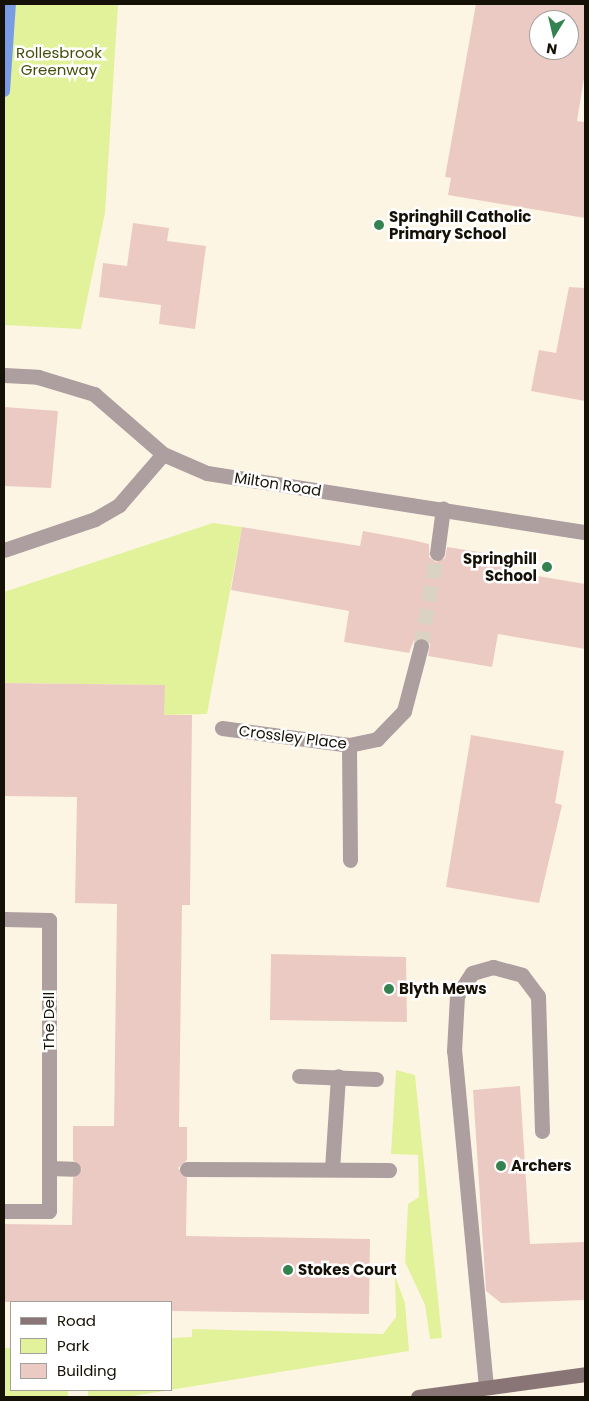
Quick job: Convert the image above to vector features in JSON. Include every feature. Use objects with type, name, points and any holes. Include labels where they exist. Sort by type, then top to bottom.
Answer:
[{"type":"street","name":"Milton Road","points":[[4,375],[38,378],[94,394],[163,454],[208,473],[443,508],[585,532]]},
{"type":"street","points":[[4,550],[95,519],[119,505],[163,454]]},
{"type":"street","points":[[436,553],[443,508]]},
{"type":"street","name":"Crossley Place","points":[[222,728],[349,745],[377,739],[404,711],[421,646]]},
{"type":"street","points":[[349,745],[350,860]]},
{"type":"street","name":"The Dell","points":[[4,919],[50,920],[49,1211],[4,1211]]},
{"type":"street","points":[[486,1387],[454,1051],[457,996],[472,973],[493,967],[522,975],[538,996],[542,1132]]},
{"type":"street","points":[[299,1076],[338,1076],[376,1079]]},
{"type":"street","points":[[332,1169],[338,1076]]},
{"type":"street","points":[[49,1168],[73,1168]]},
{"type":"street","points":[[187,1168],[389,1170]]},
{"type":"street","points":[[418,1397],[585,1374]]},
{"type":"green space","name":"Rollesbrook Greenway","points":[[4,4],[118,4],[105,213],[81,329],[4,325]]},
{"type":"green space","points":[[213,523],[242,527],[207,714],[164,715],[164,685],[4,683],[4,592]]},
{"type":"green space","points":[[396,1070],[415,1075],[442,1338],[430,1339],[425,1305],[405,1262],[408,1204],[419,1197],[418,1155],[391,1154]]},
{"type":"green space","points":[[395,1276],[405,1303],[409,1351],[172,1390],[172,1338],[192,1337],[192,1329],[383,1334],[396,1317]]},
{"type":"green space","points":[[4,1348],[10,1348],[10,1391],[68,1391],[68,1397],[4,1397]]},
{"type":"green space","points":[[88,1391],[164,1391],[127,1397],[88,1397]]},
{"type":"building","points":[[476,4],[585,4],[585,72],[577,121],[585,122],[585,218],[448,195],[451,178],[445,177]]},
{"type":"building","points":[[133,223],[169,228],[167,241],[206,246],[195,329],[159,324],[161,305],[99,297],[103,263],[127,266]]},
{"type":"building","points":[[569,287],[585,288],[585,401],[531,391],[539,350],[556,353]]},
{"type":"building","points":[[4,407],[58,411],[51,488],[4,486]]},
{"type":"building","points":[[242,527],[360,546],[363,531],[429,544],[429,557],[436,562],[445,558],[447,547],[511,557],[508,571],[585,584],[585,649],[498,634],[492,667],[428,656],[430,644],[423,637],[414,640],[409,653],[344,642],[349,611],[231,590]]},
{"type":"building","points":[[4,683],[165,685],[164,715],[192,715],[190,905],[182,905],[179,1127],[187,1127],[187,1160],[178,1168],[187,1178],[186,1236],[370,1239],[369,1314],[172,1311],[172,1301],[4,1302],[4,1224],[72,1225],[73,1178],[82,1169],[73,1160],[73,1126],[114,1126],[117,904],[75,903],[77,797],[4,796]]},
{"type":"building","points":[[471,735],[564,751],[555,803],[562,805],[539,903],[446,887]]},
{"type":"building","points":[[271,954],[406,957],[407,1022],[270,1020]]},
{"type":"building","name":"Archers","points":[[520,1086],[530,1244],[585,1242],[585,1300],[501,1303],[486,1291],[473,1090]]},
{"type":"waterway","points":[[4,91],[10,4]]},
{"type":"tunnel","points":[[421,646],[437,553]]},
{"type":"place","name":"Springhill Catholic Primary School","points":[[379,225]]},
{"type":"place","name":"Springhill School","points":[[547,567]]},
{"type":"place","name":"Blyth Mews","points":[[389,989]]},
{"type":"place","name":"Archers","points":[[501,1166]]},
{"type":"place","name":"Stokes Court","points":[[288,1270]]}]
